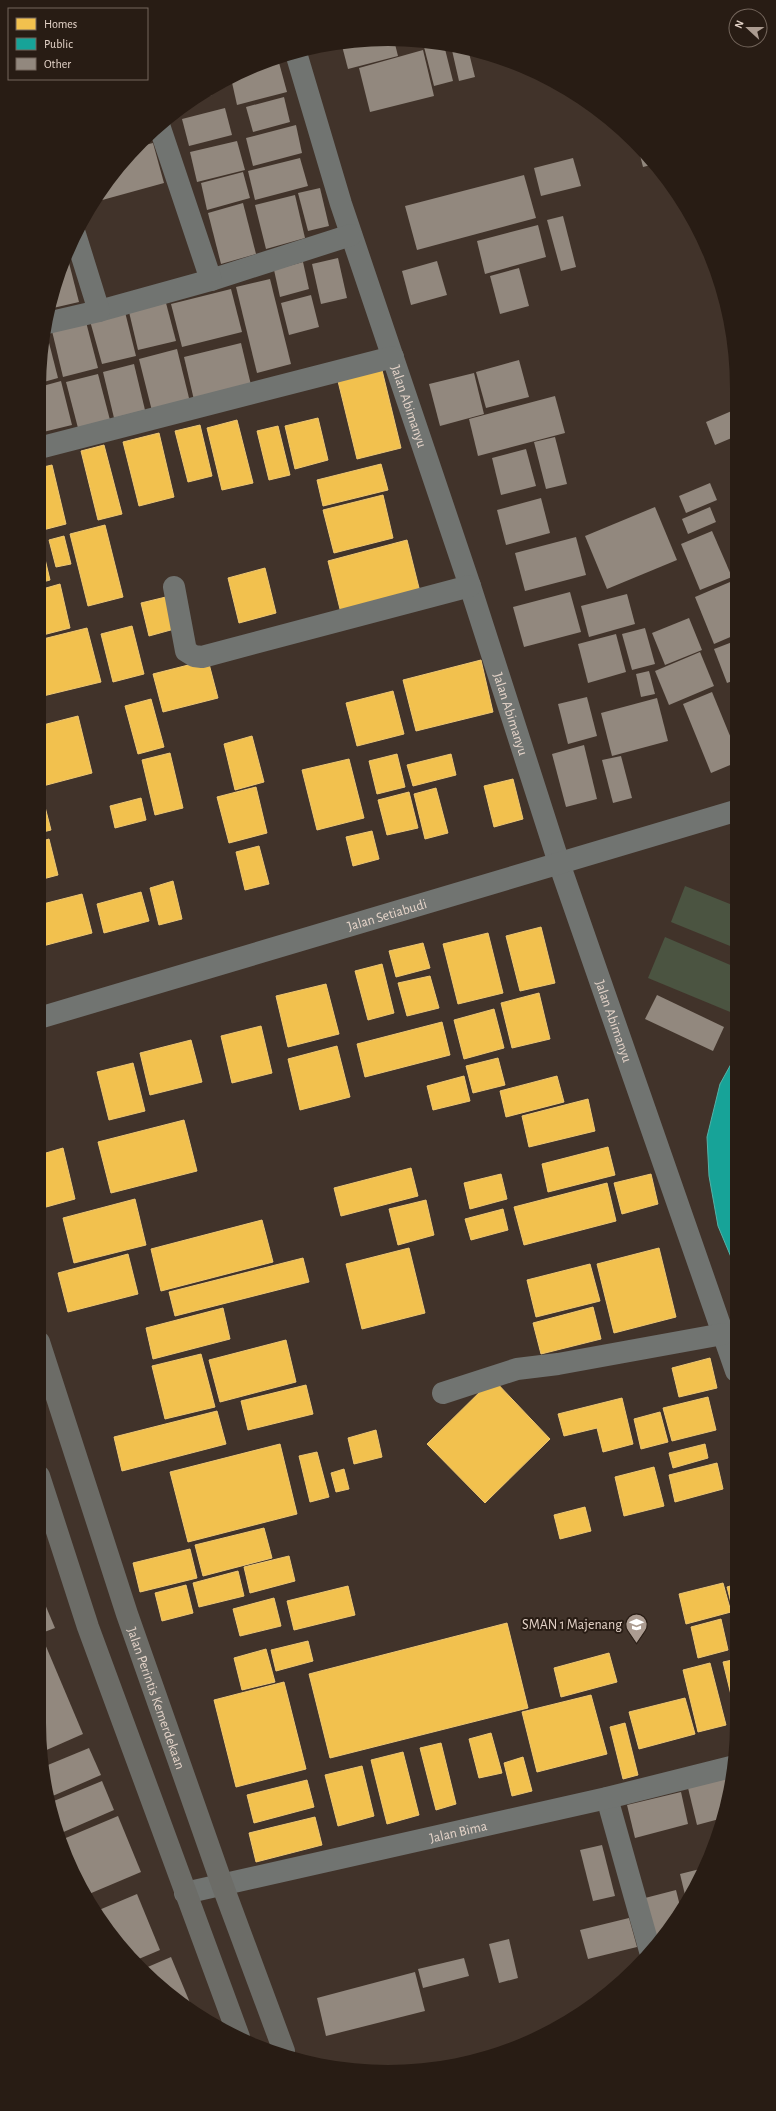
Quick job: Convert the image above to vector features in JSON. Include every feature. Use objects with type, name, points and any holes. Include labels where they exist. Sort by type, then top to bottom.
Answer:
[{"type":"main road","name":"Jalan Perintis Kemerdekaan","points":[[46,1364],[127,1614],[222,1884],[283,2048]]},
{"type":"main road","points":[[46,1498],[88,1627],[236,2029]]},
{"type":"street","name":"Jalan Abimanyu","points":[[298,58],[351,235],[470,586],[559,863],[730,1353]]},
{"type":"street","points":[[161,132],[211,280]]},
{"type":"street","points":[[53,322],[100,311],[211,280],[351,235]]},
{"type":"street","points":[[78,243],[100,311]]},
{"type":"street","points":[[46,446],[393,357]]},
{"type":"street","points":[[174,587],[186,651],[194,656],[202,657],[470,586]]},
{"type":"street","name":"Jalan Setiabudi","points":[[46,1016],[730,812]]},
{"type":"street","points":[[443,1393],[517,1369],[558,1364],[723,1334]]},
{"type":"street","name":"Jalan Bima","points":[[185,1893],[607,1798],[727,1768]]},
{"type":"street","points":[[607,1798],[648,1944]]},
{"type":"green space","points":[[685,886],[730,904],[730,946],[671,922]]},
{"type":"green space","points":[[665,937],[730,965],[730,1012],[648,978]]},
{"type":"building: Homes","points":[[381,366],[401,448],[357,459],[337,377]]},
{"type":"building: Homes","points":[[318,418],[328,460],[295,469],[285,426]]},
{"type":"building: Homes","points":[[237,420],[253,483],[222,490],[207,428]]},
{"type":"building: Homes","points":[[200,425],[212,476],[188,482],[175,431]]},
{"type":"building: Homes","points":[[278,426],[290,475],[269,480],[257,431]]},
{"type":"building: Homes","points":[[159,433],[174,497],[139,506],[123,442]]},
{"type":"building: Homes","points":[[104,445],[122,514],[98,520],[81,451]]},
{"type":"building: Homes","points":[[381,464],[388,490],[323,506],[317,480]]},
{"type":"building: Homes","points":[[52,465],[66,524],[46,529],[46,466]]},
{"type":"building: Homes","points":[[383,495],[393,538],[334,553],[323,510]]},
{"type":"building: Homes","points":[[105,525],[123,597],[88,606],[70,534]]},
{"type":"building: Homes","points":[[64,536],[71,564],[56,567],[49,540]]},
{"type":"building: Homes","points":[[407,540],[421,596],[342,617],[328,561]]},
{"type":"building: Homes","points":[[46,563],[50,580],[46,581]]},
{"type":"building: Homes","points":[[265,568],[276,613],[239,623],[228,578]]},
{"type":"building: Homes","points":[[60,584],[70,628],[46,634],[46,588]]},
{"type":"building: Homes","points":[[170,596],[178,628],[149,636],[141,603]]},
{"type":"building: Homes","points":[[132,626],[144,674],[113,682],[101,634]]},
{"type":"building: Homes","points":[[87,628],[101,682],[46,695],[46,638]]},
{"type":"building: Homes","points":[[208,660],[218,698],[163,712],[153,674]]},
{"type":"building: Homes","points":[[481,660],[493,712],[416,731],[403,680]]},
{"type":"building: Homes","points":[[393,691],[404,734],[357,746],[346,703]]},
{"type":"building: Homes","points":[[151,699],[164,747],[138,754],[125,706]]},
{"type":"building: Homes","points":[[78,716],[92,773],[46,785],[46,724]]},
{"type":"building: Homes","points":[[252,736],[264,782],[235,790],[224,744]]},
{"type":"building: Homes","points":[[170,753],[183,808],[155,815],[142,760]]},
{"type":"building: Homes","points":[[397,754],[405,787],[377,794],[369,761]]},
{"type":"building: Homes","points":[[451,754],[456,775],[413,786],[407,765]]},
{"type":"building: Homes","points":[[349,759],[364,818],[317,830],[302,770]]},
{"type":"building: Homes","points":[[513,779],[523,819],[494,827],[484,786]]},
{"type":"building: Homes","points":[[256,787],[267,833],[229,843],[217,797]]},
{"type":"building: Homes","points":[[436,788],[448,833],[425,839],[414,794]]},
{"type":"building: Homes","points":[[409,792],[418,828],[387,835],[378,800]]},
{"type":"building: Homes","points":[[141,798],[146,820],[115,828],[110,806]]},
{"type":"building: Homes","points":[[46,811],[51,830],[46,831]]},
{"type":"building: Homes","points":[[372,831],[379,859],[353,866],[346,837]]},
{"type":"building: Homes","points":[[49,839],[58,875],[46,878],[46,840]]},
{"type":"building: Homes","points":[[259,846],[269,884],[245,890],[236,852]]},
{"type":"building: Homes","points":[[173,881],[182,919],[159,925],[150,888]]},
{"type":"building: Homes","points":[[141,892],[149,921],[104,933],[97,904]]},
{"type":"building: Homes","points":[[82,894],[92,933],[46,945],[46,903]]},
{"type":"building: Homes","points":[[541,927],[555,983],[520,991],[506,936]]},
{"type":"building: Homes","points":[[488,933],[503,993],[458,1004],[443,944]]},
{"type":"building: Homes","points":[[423,943],[430,968],[396,977],[389,951]]},
{"type":"building: Homes","points":[[382,964],[394,1013],[368,1020],[355,971]]},
{"type":"building: Homes","points":[[430,976],[439,1008],[407,1016],[398,983]]},
{"type":"building: Homes","points":[[326,984],[339,1034],[288,1047],[276,996]]},
{"type":"building: Homes","points":[[539,993],[550,1039],[512,1048],[501,1003]]},
{"type":"building: Homes","points":[[494,1009],[504,1048],[464,1059],[454,1020]]},
{"type":"building: Homes","points":[[442,1022],[450,1055],[365,1077],[357,1044]]},
{"type":"building: Homes","points":[[261,1026],[272,1073],[232,1083],[221,1036]]},
{"type":"building: Homes","points":[[191,1040],[202,1082],[150,1095],[140,1053]]},
{"type":"building: Homes","points":[[337,1046],[350,1097],[300,1110],[288,1059]]},
{"type":"building: Homes","points":[[498,1058],[505,1085],[473,1093],[466,1066]]},
{"type":"building: Homes","points":[[133,1063],[145,1111],[109,1120],[97,1072]]},
{"type":"building: Homes","points":[[464,1076],[470,1101],[433,1110],[427,1086]]},
{"type":"building: Homes","points":[[557,1076],[564,1102],[506,1117],[500,1091]]},
{"type":"building: Homes","points":[[588,1099],[595,1131],[529,1147],[522,1116]]},
{"type":"building: Homes","points":[[184,1120],[197,1171],[111,1193],[98,1142]]},
{"type":"building: Homes","points":[[608,1147],[615,1175],[548,1192],[542,1164]]},
{"type":"building: Homes","points":[[63,1148],[75,1199],[46,1207],[46,1153]]},
{"type":"building: Homes","points":[[411,1168],[418,1196],[341,1216],[334,1188]]},
{"type":"building: Homes","points":[[501,1174],[507,1199],[470,1209],[464,1183]]},
{"type":"building: Homes","points":[[651,1174],[658,1204],[622,1214],[614,1183]]},
{"type":"building: Homes","points":[[607,1183],[616,1221],[524,1245],[514,1207]]},
{"type":"building: Homes","points":[[135,1199],[146,1245],[74,1263],[63,1218]]},
{"type":"building: Homes","points":[[426,1200],[434,1235],[398,1245],[389,1209]]},
{"type":"building: Homes","points":[[503,1209],[508,1230],[471,1240],[465,1219]]},
{"type":"building: Homes","points":[[262,1220],[273,1262],[161,1291],[151,1249]]},
{"type":"building: Homes","points":[[409,1248],[425,1313],[362,1329],[346,1264]]},
{"type":"building: Homes","points":[[659,1248],[676,1317],[614,1333],[597,1264]]},
{"type":"building: Homes","points":[[128,1254],[138,1294],[68,1312],[58,1273]]},
{"type":"building: Homes","points":[[303,1258],[309,1282],[175,1316],[169,1292]]},
{"type":"building: Homes","points":[[590,1264],[600,1301],[536,1317],[527,1280]]},
{"type":"building: Homes","points":[[593,1307],[601,1339],[541,1354],[533,1323]]},
{"type":"building: Homes","points":[[223,1308],[230,1339],[153,1359],[146,1328]]},
{"type":"building: Homes","points":[[286,1340],[296,1382],[220,1402],[209,1360]]},
{"type":"building: Homes","points":[[201,1354],[215,1407],[165,1419],[152,1366]]},
{"type":"building: Homes","points":[[710,1358],[717,1388],[679,1397],[672,1368]]},
{"type":"building: Homes","points":[[493,1379],[550,1439],[485,1503],[427,1444]]},
{"type":"building: Homes","points":[[306,1385],[313,1414],[248,1430],[241,1401]]},
{"type":"building: Homes","points":[[708,1397],[716,1430],[672,1441],[663,1408]]},
{"type":"building: Homes","points":[[622,1398],[633,1444],[603,1452],[597,1428],[564,1436],[558,1414]]},
{"type":"building: Homes","points":[[217,1411],[226,1444],[122,1471],[114,1437]]},
{"type":"building: Homes","points":[[660,1412],[668,1442],[641,1449],[634,1419]]},
{"type":"building: Homes","points":[[376,1430],[382,1457],[354,1464],[348,1438]]},
{"type":"building: Homes","points":[[280,1444],[297,1514],[188,1542],[170,1472]]},
{"type":"building: Homes","points":[[705,1444],[708,1458],[673,1468],[669,1453]]},
{"type":"building: Homes","points":[[317,1452],[329,1497],[310,1502],[299,1456]]},
{"type":"building: Homes","points":[[717,1463],[723,1489],[675,1502],[669,1475]]},
{"type":"building: Homes","points":[[654,1467],[664,1506],[624,1516],[615,1477]]},
{"type":"building: Homes","points":[[344,1469],[349,1489],[336,1492],[331,1473]]},
{"type":"building: Homes","points":[[585,1507],[591,1531],[560,1539],[554,1515]]},
{"type":"building: Homes","points":[[264,1528],[272,1558],[203,1576],[195,1545]]},
{"type":"building: Homes","points":[[190,1549],[197,1578],[140,1592],[133,1563]]},
{"type":"building: Homes","points":[[289,1556],[295,1581],[250,1593],[244,1567]]},
{"type":"building: Homes","points":[[238,1571],[244,1596],[199,1607],[193,1583]]},
{"type":"building: Homes","points":[[723,1583],[730,1612],[686,1624],[679,1594]]},
{"type":"building: Homes","points":[[186,1585],[193,1613],[162,1621],[155,1593]]},
{"type":"building: Homes","points":[[348,1586],[355,1615],[294,1630],[287,1601]]},
{"type":"building: Homes","points":[[730,1586],[730,1599],[727,1587]]},
{"type":"building: Homes","points":[[274,1598],[281,1626],[240,1636],[233,1609]]},
{"type":"building: Homes","points":[[721,1619],[728,1650],[698,1658],[691,1627]]},
{"type":"building: Homes","points":[[507,1623],[528,1708],[330,1758],[309,1674]]},
{"type":"building: Homes","points":[[308,1641],[313,1661],[276,1671],[271,1650]]},
{"type":"building: Homes","points":[[266,1649],[275,1682],[242,1690],[234,1658]]},
{"type":"building: Homes","points":[[609,1653],[617,1682],[561,1697],[554,1668]]},
{"type":"building: Homes","points":[[730,1660],[730,1691],[723,1662]]},
{"type":"building: Homes","points":[[710,1663],[726,1725],[698,1732],[683,1670]]},
{"type":"building: Homes","points":[[284,1682],[306,1769],[236,1787],[214,1700]]},
{"type":"building: Homes","points":[[591,1695],[607,1754],[537,1772],[522,1712]]},
{"type":"building: Homes","points":[[685,1698],[695,1734],[639,1749],[629,1712]]},
{"type":"building: Homes","points":[[625,1723],[638,1775],[623,1779],[610,1727]]},
{"type":"building: Homes","points":[[491,1733],[502,1773],[479,1778],[469,1739]]},
{"type":"building: Homes","points":[[441,1743],[456,1804],[436,1810],[420,1748]]},
{"type":"building: Homes","points":[[403,1752],[419,1815],[387,1824],[371,1760]]},
{"type":"building: Homes","points":[[523,1757],[532,1791],[512,1796],[504,1763]]},
{"type":"building: Homes","points":[[362,1766],[374,1816],[338,1826],[325,1775]]},
{"type":"building: Homes","points":[[307,1780],[314,1807],[254,1823],[247,1795]]},
{"type":"building: Homes","points":[[315,1817],[322,1845],[256,1862],[249,1833]]},
{"type":"building: Public","points":[[730,1066],[730,1255],[718,1226],[709,1176],[707,1137],[720,1084]]},
{"type":"building: Other","points":[[396,46],[398,56],[348,69],[343,49]]},
{"type":"building: Other","points":[[424,48],[446,51],[453,81],[434,86]]},
{"type":"building: Other","points":[[423,50],[434,96],[370,112],[359,68]]},
{"type":"building: Other","points":[[452,53],[470,56],[475,77],[459,81]]},
{"type":"building: Other","points":[[279,64],[287,92],[237,105],[232,84]]},
{"type":"building: Other","points":[[284,97],[290,122],[253,132],[246,107]]},
{"type":"building: Other","points":[[225,108],[232,135],[189,146],[182,119]]},
{"type":"building: Other","points":[[296,125],[302,153],[253,166],[246,138]]},
{"type":"building: Other","points":[[237,141],[245,170],[197,182],[190,152]]},
{"type":"building: Other","points":[[153,143],[164,183],[103,200],[117,180],[148,144]]},
{"type":"building: Other","points":[[300,158],[308,186],[255,200],[248,171]]},
{"type":"building: Other","points":[[573,158],[581,186],[541,196],[534,168]]},
{"type":"building: Other","points":[[641,158],[647,166],[643,167]]},
{"type":"building: Other","points":[[243,172],[250,198],[207,210],[201,183]]},
{"type":"building: Other","points":[[524,175],[536,218],[417,250],[405,206]]},
{"type":"building: Other","points":[[320,188],[329,226],[308,231],[298,193]]},
{"type":"building: Other","points":[[295,195],[305,238],[266,249],[255,205]]},
{"type":"building: Other","points":[[243,203],[256,254],[221,264],[208,213]]},
{"type":"building: Other","points":[[563,216],[576,267],[561,271],[547,220]]},
{"type":"building: Other","points":[[538,225],[546,257],[485,274],[477,241]]},
{"type":"building: Other","points":[[338,258],[347,298],[321,304],[312,264]]},
{"type":"building: Other","points":[[437,261],[447,295],[411,305],[402,271]]},
{"type":"building: Other","points":[[303,262],[309,289],[280,297],[274,270]]},
{"type":"building: Other","points":[[69,264],[79,302],[56,307]]},
{"type":"building: Other","points":[[519,268],[529,306],[500,314],[490,276]]},
{"type":"building: Other","points":[[270,279],[291,364],[257,373],[236,287]]},
{"type":"building: Other","points":[[231,289],[242,332],[182,347],[171,304]]},
{"type":"building: Other","points":[[311,295],[319,327],[289,335],[281,303]]},
{"type":"building: Other","points":[[166,303],[176,341],[138,350],[129,312]]},
{"type":"building: Other","points":[[125,312],[136,356],[102,364],[90,321]]},
{"type":"building: Other","points":[[86,322],[98,368],[63,377],[52,331]]},
{"type":"building: Other","points":[[49,343],[58,378],[46,381]]},
{"type":"building: Other","points":[[241,343],[251,385],[194,400],[184,357]]},
{"type":"building: Other","points":[[177,349],[190,402],[152,411],[139,359]]},
{"type":"building: Other","points":[[519,360],[529,397],[486,408],[476,372]]},
{"type":"building: Other","points":[[134,364],[145,410],[114,418],[103,372]]},
{"type":"building: Other","points":[[474,373],[484,414],[440,426],[429,384]]},
{"type":"building: Other","points":[[98,374],[110,420],[78,428],[66,382]]},
{"type":"building: Other","points":[[61,381],[72,425],[46,431],[46,385]]},
{"type":"building: Other","points":[[555,396],[565,433],[478,456],[469,419]]},
{"type":"building: Other","points":[[730,412],[730,439],[715,445],[706,422]]},
{"type":"building: Other","points":[[555,437],[567,484],[546,489],[534,442]]},
{"type":"building: Other","points":[[526,449],[536,486],[501,495],[492,458]]},
{"type":"building: Other","points":[[710,483],[717,500],[686,513],[679,496]]},
{"type":"building: Other","points":[[541,498],[550,533],[506,545],[497,510]]},
{"type":"building: Other","points":[[655,507],[677,560],[607,589],[585,536]]},
{"type":"building: Other","points":[[710,507],[716,522],[688,534],[682,519]]},
{"type":"building: Other","points":[[712,531],[730,572],[730,578],[700,590],[681,544]]},
{"type":"building: Other","points":[[576,537],[586,575],[525,591],[515,553]]},
{"type":"building: Other","points":[[730,582],[730,637],[714,644],[695,597]]},
{"type":"building: Other","points":[[570,592],[581,632],[524,647],[513,607]]},
{"type":"building: Other","points":[[627,594],[635,624],[589,637],[581,606]]},
{"type":"building: Other","points":[[689,618],[702,650],[665,665],[652,633]]},
{"type":"building: Other","points":[[645,628],[655,664],[632,670],[622,634]]},
{"type":"building: Other","points":[[616,634],[626,672],[588,683],[578,644]]},
{"type":"building: Other","points":[[730,643],[730,682],[727,683],[714,649]]},
{"type":"building: Other","points":[[700,652],[714,686],[669,705],[655,671]]},
{"type":"building: Other","points":[[649,671],[655,694],[641,697],[636,674]]},
{"type":"building: Other","points":[[712,692],[730,736],[730,765],[711,773],[683,704]]},
{"type":"building: Other","points":[[587,697],[597,736],[568,744],[558,704]]},
{"type":"building: Other","points":[[657,698],[668,741],[612,756],[601,713]]},
{"type":"building: Other","points":[[584,745],[597,799],[566,807],[552,754]]},
{"type":"building: Other","points":[[621,756],[632,798],[613,803],[602,760]]},
{"type":"building: Other","points":[[657,995],[724,1027],[713,1051],[645,1019]]},
{"type":"building: Other","points":[[46,1607],[55,1628],[46,1631]]},
{"type":"building: Other","points":[[46,1646],[83,1734],[47,1750]]},
{"type":"building: Other","points":[[89,1748],[101,1775],[54,1795],[49,1765]]},
{"type":"building: Other","points":[[725,1779],[716,1820],[697,1825],[688,1788]]},
{"type":"building: Other","points":[[102,1781],[114,1810],[64,1832],[55,1800]]},
{"type":"building: Other","points":[[681,1792],[688,1824],[635,1838],[627,1805]]},
{"type":"building: Other","points":[[118,1816],[141,1872],[91,1893],[81,1874],[66,1838]]},
{"type":"building: Other","points":[[602,1845],[615,1896],[593,1901],[580,1850]]},
{"type":"building: Other","points":[[697,1870],[685,1893],[680,1874]]},
{"type":"building: Other","points":[[676,1890],[679,1902],[655,1936],[645,1898]]},
{"type":"building: Other","points":[[137,1894],[160,1950],[140,1958],[117,1931],[101,1909]]},
{"type":"building: Other","points":[[629,1918],[637,1947],[588,1959],[580,1930]]},
{"type":"building: Other","points":[[509,1939],[518,1978],[499,1983],[489,1944]]},
{"type":"building: Other","points":[[171,1957],[189,2001],[180,1994],[148,1967]]},
{"type":"building: Other","points":[[464,1958],[469,1976],[423,1988],[418,1969]]},
{"type":"building: Other","points":[[415,1972],[425,2011],[326,2036],[317,1998]]},
{"type":"place","name":"SMAN 1 Majenang","points":[[637,1644]]}]
